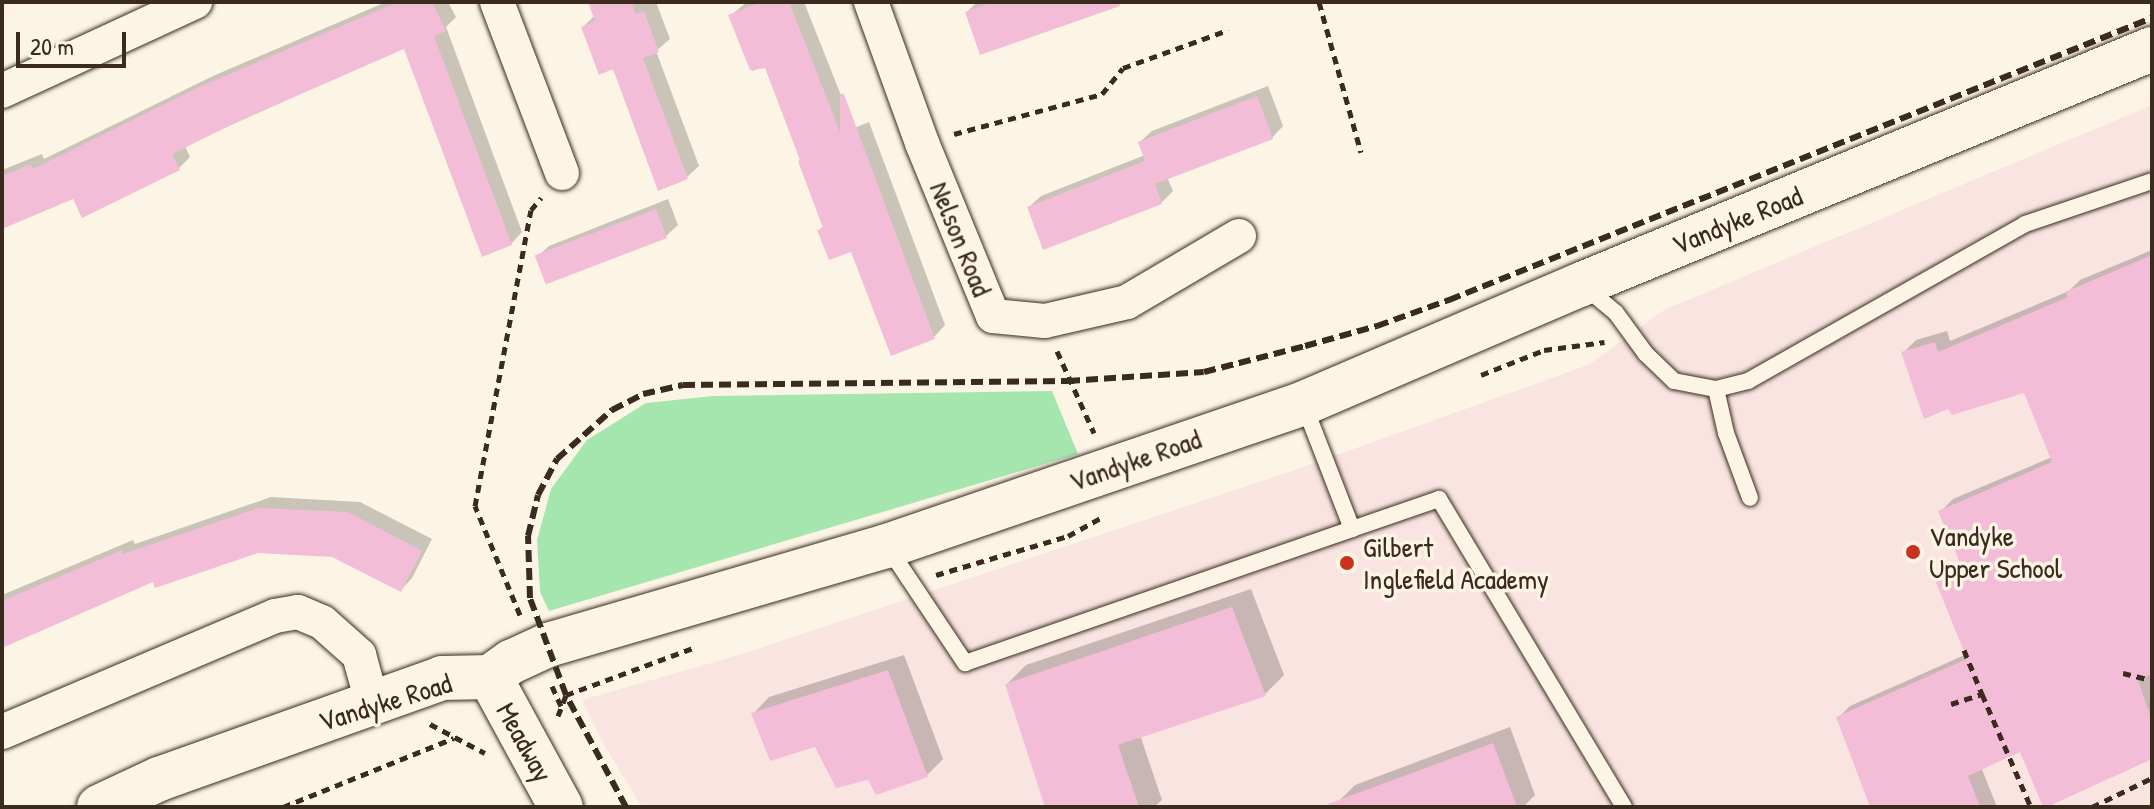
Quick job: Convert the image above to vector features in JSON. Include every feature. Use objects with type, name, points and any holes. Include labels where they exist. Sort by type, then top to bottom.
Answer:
[{"type":"street","points":[[6,79],[195,2]]},
{"type":"street","points":[[497,2],[562,173]]},
{"type":"street","name":"Nelson Road","points":[[871,2],[922,143],[993,316],[1045,321],[1127,302],[1239,236]]},
{"type":"street","name":"Vandyke Road","points":[[99,807],[159,779],[442,678],[490,677],[535,651],[887,546],[1304,403],[1582,284],[2152,49]]},
{"type":"street","points":[[2,732],[275,616],[298,612],[322,622],[359,655],[384,698]]},
{"type":"street","name":"Meadway","points":[[490,677],[561,807]]},
{"type":"lane","points":[[1582,284],[1616,313],[1646,354],[1674,381],[1716,389],[1748,381],[2025,224],[2152,181]]},
{"type":"lane","points":[[1716,389],[1726,433],[1750,498]]},
{"type":"lane","points":[[1304,403],[1352,529]]},
{"type":"lane","points":[[887,546],[965,663],[1439,499],[1624,807]]},
{"type":"path","points":[[1319,2],[1361,152]]},
{"type":"path","points":[[922,143],[1102,94],[1123,68],[1228,30]]},
{"type":"path","points":[[535,651],[475,506],[531,210],[562,173]]},
{"type":"path","points":[[1045,321],[1068,381],[1096,437]]},
{"type":"path","points":[[1473,378],[1544,350],[1603,340],[1611,353]]},
{"type":"path","points":[[911,583],[1068,536],[1103,515]]},
{"type":"path","points":[[557,718],[566,695],[705,645]]},
{"type":"path","points":[[1964,650],[2031,807]]},
{"type":"path","points":[[2123,673],[2152,680]]},
{"type":"path","points":[[1951,704],[1982,694]]},
{"type":"path","points":[[384,698],[507,764],[529,752]]},
{"type":"path","points":[[283,807],[455,737]]},
{"type":"path","points":[[2092,807],[2152,778]]},
{"type":"shaded area","points":[[2152,105],[2152,807],[642,807],[604,745],[582,700],[739,655],[1292,471],[1588,365],[1664,310]]},
{"type":"green space","points":[[1052,391],[1078,454],[549,611],[540,592],[537,540],[551,489],[587,440],[646,403],[713,396]]},
{"type":"building","points":[[398,2],[432,2],[446,31],[434,36],[512,245],[482,257],[404,49],[239,121],[172,154],[180,170],[82,218],[73,199],[2,229],[2,176],[31,164],[33,169],[199,87]]},
{"type":"building","points":[[588,2],[631,2],[636,14],[644,11],[659,52],[643,58],[688,179],[658,191],[613,69],[599,75],[581,27],[595,21]]},
{"type":"building","points":[[762,2],[789,2],[840,132],[840,94],[844,94],[935,339],[891,356],[851,252],[829,260],[817,230],[823,228],[765,68],[750,70],[728,15]]},
{"type":"building","points":[[992,2],[1119,2],[1120,6],[980,55],[965,12]]},
{"type":"building","points":[[1257,96],[1273,139],[1155,184],[1162,204],[1043,250],[1027,207],[1145,161],[1138,142]]},
{"type":"building","points":[[656,209],[667,238],[546,285],[535,256]]},
{"type":"building","points":[[2152,255],[2152,674],[2138,680],[2152,721],[2152,759],[2047,807],[2043,807],[2020,752],[1968,776],[1980,807],[1870,807],[1836,717],[1967,659],[1935,580],[1962,568],[1938,511],[2052,462],[2024,393],[1952,415],[1948,409],[1924,419],[1901,352],[1935,342],[1938,352],[2068,297],[2065,292]]},
{"type":"building","points":[[258,508],[348,512],[422,551],[401,592],[332,557],[258,553],[155,588],[153,582],[2,648],[2,601],[122,550],[123,554]]},
{"type":"building","points":[[1232,607],[1266,696],[1118,745],[1139,807],[1045,807],[1005,684]]},
{"type":"building","points":[[888,670],[928,777],[876,795],[868,780],[836,788],[815,747],[770,761],[751,713]]},
{"type":"building","points":[[1493,743],[1517,807],[1329,807],[1328,804]]},
{"type":"railway","points":[[626,807],[566,695],[530,598],[528,536],[538,495],[557,459],[612,410],[643,394],[683,385],[1068,381],[1204,372],[1377,326],[1449,300],[2152,18]]},
{"type":"place","name":"Vandyke Upper School","points":[[1913,552]]},
{"type":"place","name":"Gilbert Inglefield Academy","points":[[1347,563]]}]
